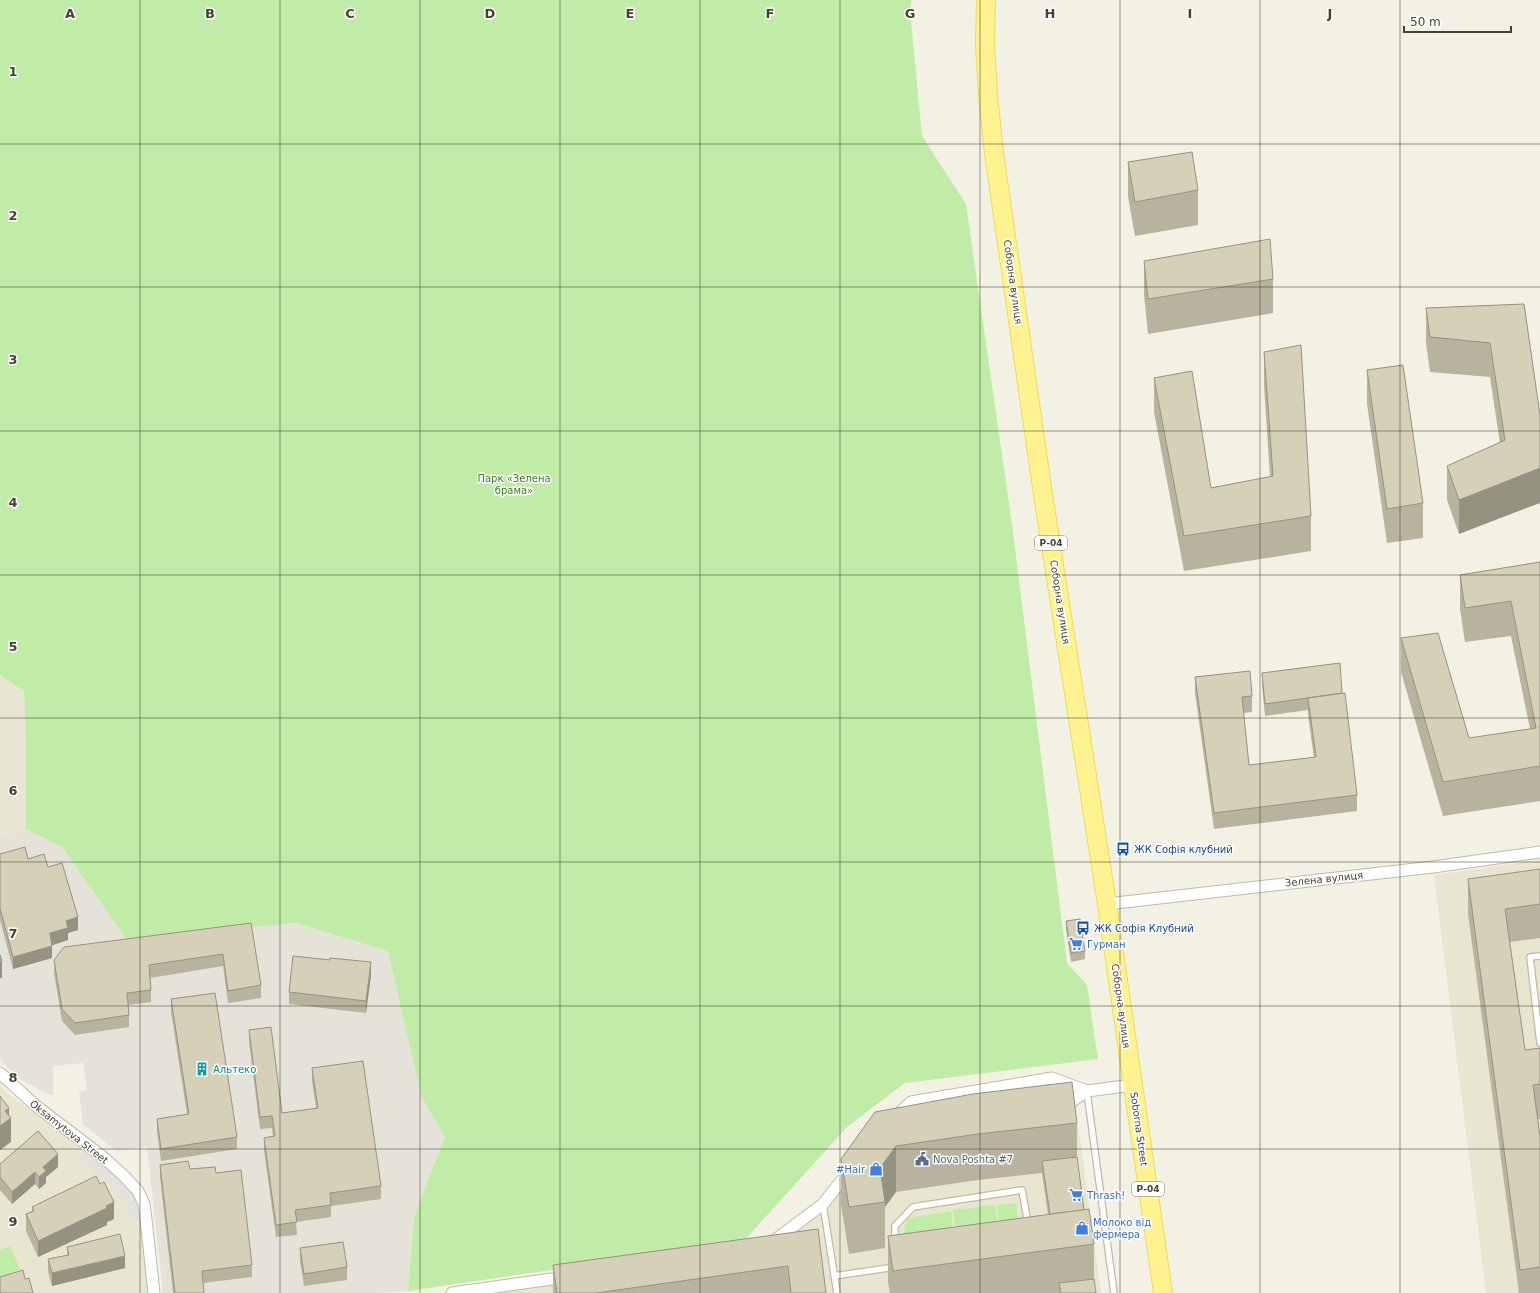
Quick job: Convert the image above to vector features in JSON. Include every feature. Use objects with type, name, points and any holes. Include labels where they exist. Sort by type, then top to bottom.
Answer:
[{"type":"main road","name":"Соборна вулиця","points":[[986,0],[985,45],[994,153],[1044,501],[1107,904],[1133,1084]]},
{"type":"main road","name":"Soborna Street","points":[[1133,1084],[1163,1293]]},
{"type":"street","name":"Зелена вулиця","points":[[1107,904],[1433,867],[1540,852]]},
{"type":"street","name":"Oksamytova Street","points":[[0,1073],[35,1105],[103,1157],[138,1191],[144,1204],[154,1293]]},
{"type":"street","points":[[900,1127],[888,1124],[911,1102],[1052,1078],[1087,1091]]},
{"type":"street","points":[[1054,1110],[1061,1109],[1087,1091],[1133,1084]]},
{"type":"street","points":[[763,1249],[823,1204],[856,1162]]},
{"type":"street","points":[[452,1293],[507,1289],[577,1276]]},
{"type":"lane","points":[[1540,956],[1530,957],[1540,1043]]},
{"type":"lane","points":[[1087,1091],[1114,1293]]},
{"type":"lane","points":[[896,1247],[894,1226],[913,1207],[1022,1190],[1028,1230]]},
{"type":"lane","points":[[823,1204],[837,1293]]},
{"type":"lane","points":[[834,1276],[897,1267],[897,1260]]},
{"type":"shaded area","points":[[0,675],[24,691],[26,741],[26,829],[0,837]]},
{"type":"shaded area","points":[[26,829],[62,847],[127,940],[296,923],[388,951],[421,1096],[445,1137],[414,1217],[408,1291],[378,1293],[163,1293],[147,1146],[116,1151],[83,1124],[79,1091],[87,1090],[83,1063],[53,1066],[53,1095],[41,1091],[18,1078],[0,1059],[0,837]]},
{"type":"shaded area","points":[[1540,860],[1540,1293],[1486,1293],[1434,875]]},
{"type":"shaded area","points":[[0,1086],[6,1092],[126,1180],[138,1212],[151,1293],[0,1293]]},
{"type":"shaded area","points":[[1078,1123],[1101,1293],[490,1293],[763,1257],[829,1203],[883,1146]]},
{"type":"shaded area","points":[[88,1146],[124,1176],[146,1219],[132,1221],[118,1191],[78,1159]]},
{"type":"green space","name":"Парк «Зелена брама»","points":[[0,0],[911,0],[911,20],[922,136],[966,204],[1012,524],[1067,963],[1087,985],[1098,1059],[905,1083],[847,1127],[743,1242],[408,1291],[414,1217],[445,1137],[421,1096],[388,951],[296,923],[127,940],[62,847],[26,829],[26,741],[24,691],[0,675]]},
{"type":"green space","points":[[1016,1203],[1022,1250],[1003,1252],[997,1205]]},
{"type":"green space","points":[[995,1205],[1002,1253],[959,1258],[953,1210]]},
{"type":"green space","points":[[951,1211],[955,1246],[907,1253],[904,1228],[908,1218]]},
{"type":"green space","points":[[10,1246],[20,1269],[0,1278],[0,1250]]},
{"type":"building","points":[[1192,152],[1198,190],[1135,202],[1128,162]]},
{"type":"building","points":[[1270,239],[1273,279],[1148,299],[1144,261]]},
{"type":"building","points":[[1524,304],[1540,415],[1540,468],[1459,500],[1447,466],[1505,440],[1490,343],[1430,337],[1426,308]]},
{"type":"building","points":[[1301,345],[1311,516],[1184,536],[1154,378],[1192,371],[1211,488],[1273,476],[1264,352]]},
{"type":"building","points":[[1403,365],[1423,503],[1387,509],[1367,370]]},
{"type":"building","points":[[1540,562],[1540,766],[1443,782],[1401,638],[1438,633],[1469,738],[1536,728],[1511,601],[1465,608],[1460,575]]},
{"type":"building","points":[[1340,663],[1342,693],[1265,704],[1262,673]]},
{"type":"building","points":[[1250,671],[1252,696],[1242,697],[1249,765],[1316,757],[1308,698],[1345,693],[1357,795],[1214,813],[1195,677]]},
{"type":"building","points":[[25,847],[28,859],[44,854],[48,867],[62,863],[78,917],[66,921],[68,928],[50,933],[52,946],[13,957],[0,908],[0,854]]},
{"type":"building","points":[[1540,869],[1540,904],[1505,909],[1525,1050],[1540,1048],[1540,1084],[1533,1085],[1540,1137],[1540,1267],[1520,1270],[1468,879]]},
{"type":"building","name":"Гурман","points":[[1080,919],[1085,951],[1071,953],[1066,921]]},
{"type":"building","points":[[251,923],[261,985],[228,991],[223,954],[149,965],[151,990],[127,993],[129,1015],[75,1023],[62,1009],[54,960],[64,947]]},
{"type":"building","points":[[293,956],[371,962],[366,1001],[289,992]]},
{"type":"building","name":"Альтеко","points":[[215,993],[237,1137],[161,1149],[157,1119],[189,1114],[171,999]]},
{"type":"building","points":[[271,1027],[282,1113],[318,1108],[312,1068],[363,1061],[381,1186],[330,1193],[331,1205],[295,1210],[297,1222],[276,1225],[264,1138],[275,1136],[272,1116],[260,1117],[249,1030]]},
{"type":"building","points":[[1072,1082],[1077,1123],[978,1134],[896,1146],[880,1168],[885,1202],[849,1207],[841,1159],[875,1112],[973,1094]]},
{"type":"building","points":[[0,1096],[9,1108],[5,1111],[11,1118],[0,1126]]},
{"type":"building","points":[[38,1131],[58,1154],[43,1167],[46,1171],[39,1177],[35,1172],[12,1192],[0,1177],[0,1164]]},
{"type":"building","points":[[1077,1157],[1084,1210],[1050,1214],[1042,1161]]},
{"type":"building","points":[[188,1161],[190,1169],[215,1167],[216,1173],[241,1170],[252,1265],[202,1271],[204,1293],[175,1293],[160,1165]]},
{"type":"building","points":[[96,1176],[100,1184],[104,1182],[114,1202],[106,1206],[107,1208],[38,1241],[26,1214],[34,1211],[32,1207]]},
{"type":"building","points":[[1089,1209],[1094,1244],[893,1271],[888,1236]]},
{"type":"building","points":[[818,1229],[826,1293],[791,1293],[788,1266],[596,1293],[557,1293],[553,1265]]},
{"type":"building","points":[[120,1234],[125,1256],[52,1273],[48,1259],[69,1255],[67,1247]]},
{"type":"building","points":[[343,1242],[347,1267],[304,1274],[300,1248]]},
{"type":"building","points":[[23,1270],[25,1279],[29,1278],[33,1293],[0,1293],[0,1277]]},
{"type":"building","points":[[1094,1279],[1096,1293],[1061,1293],[1059,1283]]},
{"type":"place","name":"ЖК Софія клубний","points":[[1123,849]]},
{"type":"place","name":"ЖК Софія Клубний","points":[[1083,928]]},
{"type":"place","name":"Гурман","points":[[1076,944]]},
{"type":"place","name":"Альтеко","points":[[202,1069]]},
{"type":"place","name":"Nova Poshta #7","points":[[922,1159]]},
{"type":"place","name":"#Hair","points":[[876,1169]]},
{"type":"place","name":"Thrash!","points":[[1076,1195]]},
{"type":"place","name":"Молоко від фермера","points":[[1082,1228]]}]
